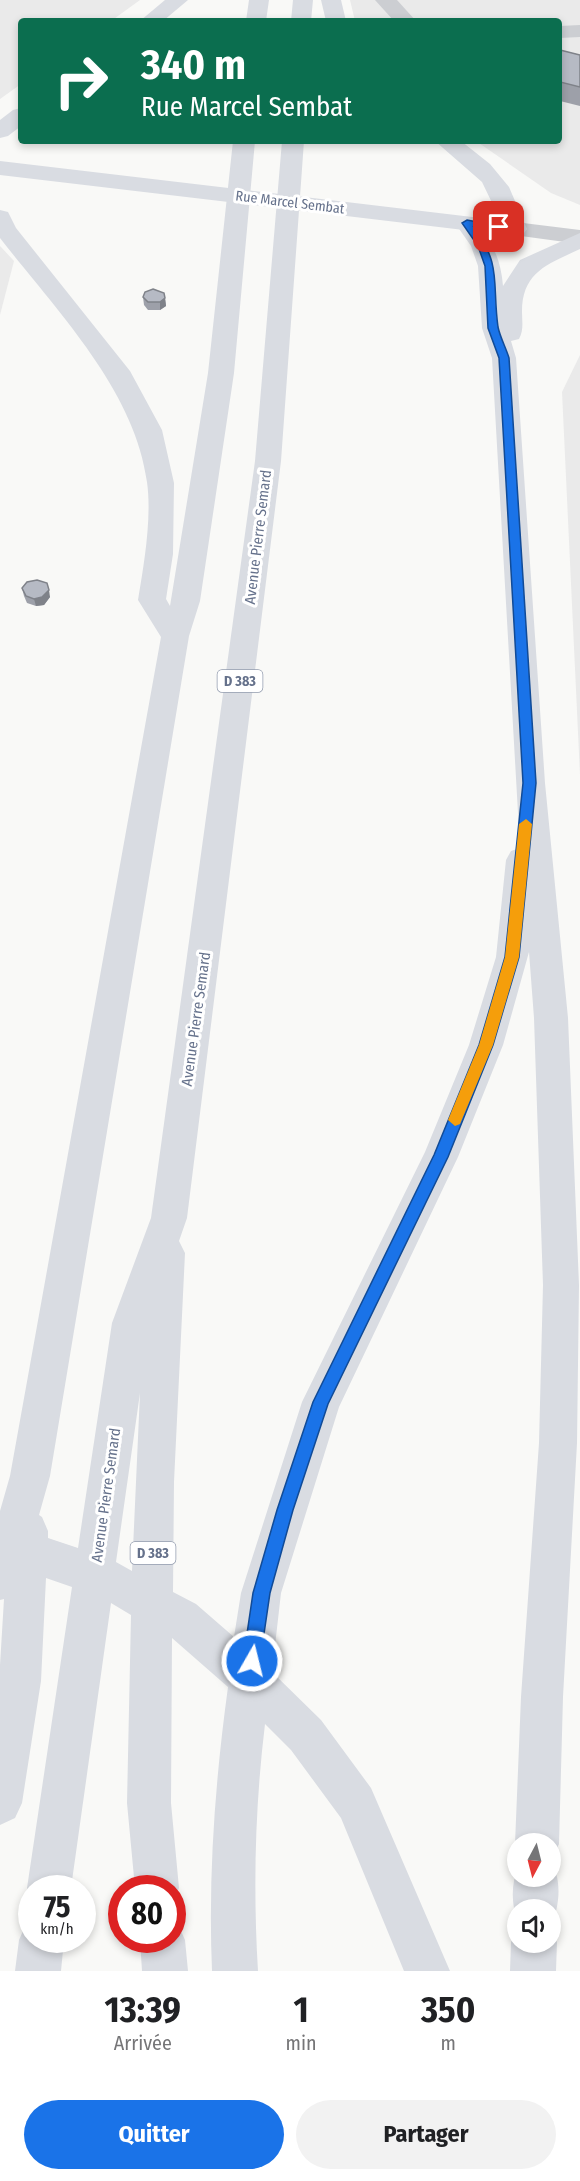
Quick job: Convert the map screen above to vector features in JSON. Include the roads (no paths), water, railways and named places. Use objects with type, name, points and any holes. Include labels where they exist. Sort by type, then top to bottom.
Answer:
[{"type":"main road","points":[[154,18],[178,0]]},
{"type":"main road","points":[[256,18],[259,0]]},
{"type":"main road","points":[[301,18],[303,0]]},
{"type":"main road","points":[[331,0],[335,18]]},
{"type":"main road","points":[[0,131],[18,117]]},
{"type":"main road","points":[[0,1580],[30,1476],[174,636],[186,601],[221,374],[244,144]]},
{"type":"main road","name":"Avenue Pierre Semard","points":[[51,1875],[130,1323],[169,1218],[268,461],[293,144]]},
{"type":"main road","points":[[450,144],[480,165],[504,194],[515,229]]},
{"type":"main road","name":"Rue Marcel Sembat","points":[[0,168],[515,229]]},
{"type":"main road","points":[[0,218],[5,228],[121,376],[149,430],[161,483],[159,554],[152,600],[174,636]]},
{"type":"main road","points":[[467,223],[483,246],[490,266],[494,328],[504,358],[530,783],[551,1018],[561,1285],[558,1443],[542,1697],[537,1833]]},
{"type":"main road","points":[[504,358],[511,329],[510,295],[528,265],[580,238]]},
{"type":"main road","points":[[235,1971],[232,1914],[235,1812],[261,1593],[285,1510],[321,1402],[440,1157],[486,1045],[512,957],[530,783]]},
{"type":"main road","name":"D 383","points":[[156,1875],[149,1803],[153,1506],[169,1218]]},
{"type":"main road","points":[[0,1803],[21,1681],[30,1476]]},
{"type":"main road","points":[[0,1546],[20,1549],[103,1577],[181,1619],[236,1666],[306,1736],[356,1803],[427,1971]]},
{"type":"main road","points":[[38,1971],[40,1953]]},
{"type":"main road","points":[[163,1953],[165,1971]]},
{"type":"main road","points":[[533,1971],[534,1953]]},
{"type":"lane","points":[[385,0],[403,18]]},
{"type":"lane","points":[[562,32],[580,31]]},
{"type":"lane","name":"Rue Marcel Sembat","points":[[515,229],[580,238]]}]
